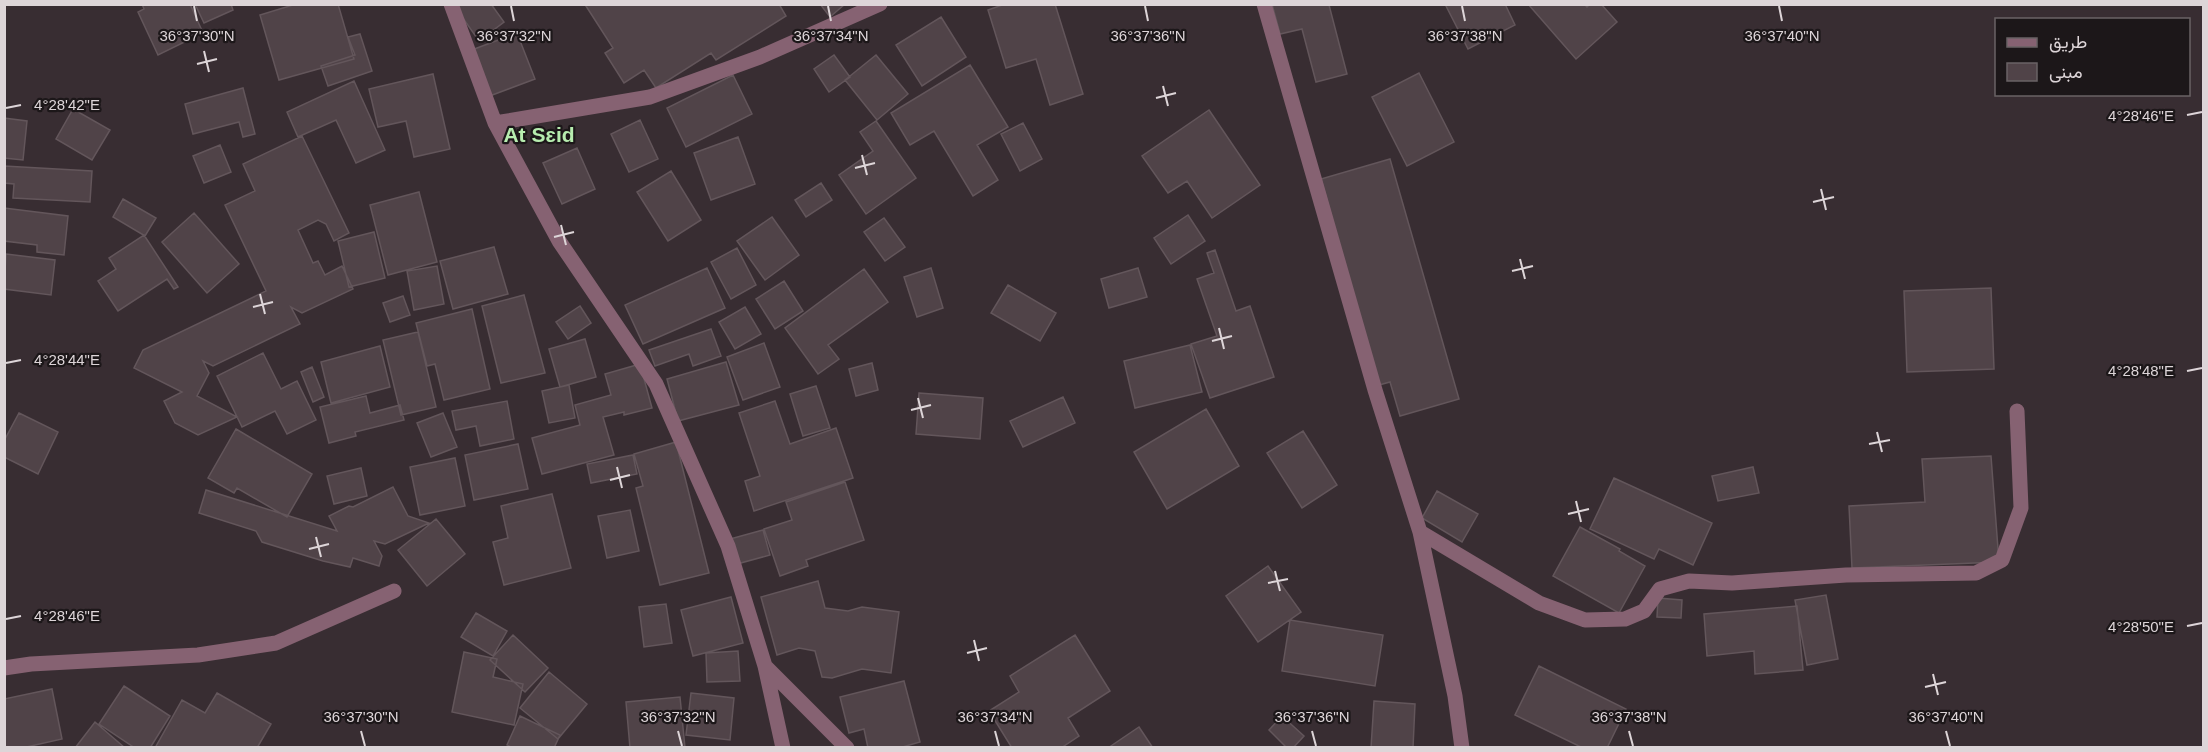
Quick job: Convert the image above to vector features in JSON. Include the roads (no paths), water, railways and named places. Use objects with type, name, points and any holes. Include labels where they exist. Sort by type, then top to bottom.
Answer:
[{"type":"street","points":[[451,4],[495,123],[559,241],[656,384],[728,546],[765,666],[783,747]]},
{"type":"street","points":[[495,123],[650,97],[760,57],[880,4]]},
{"type":"street","points":[[1264,4],[1375,390],[1420,531],[1455,696],[1462,747]]},
{"type":"street","points":[[1420,531],[1539,603],[1585,620],[1625,619],[1644,611],[1660,589],[1689,581],[1732,583],[1846,575],[1976,573],[2002,560],[2020,508],[2017,411]]},
{"type":"street","points":[[4,668],[32,664],[198,655],[276,642],[394,591]]},
{"type":"street","points":[[765,666],[847,747]]},
{"type":"district","name":"At Sɛid","points":[[539,135]]}]
